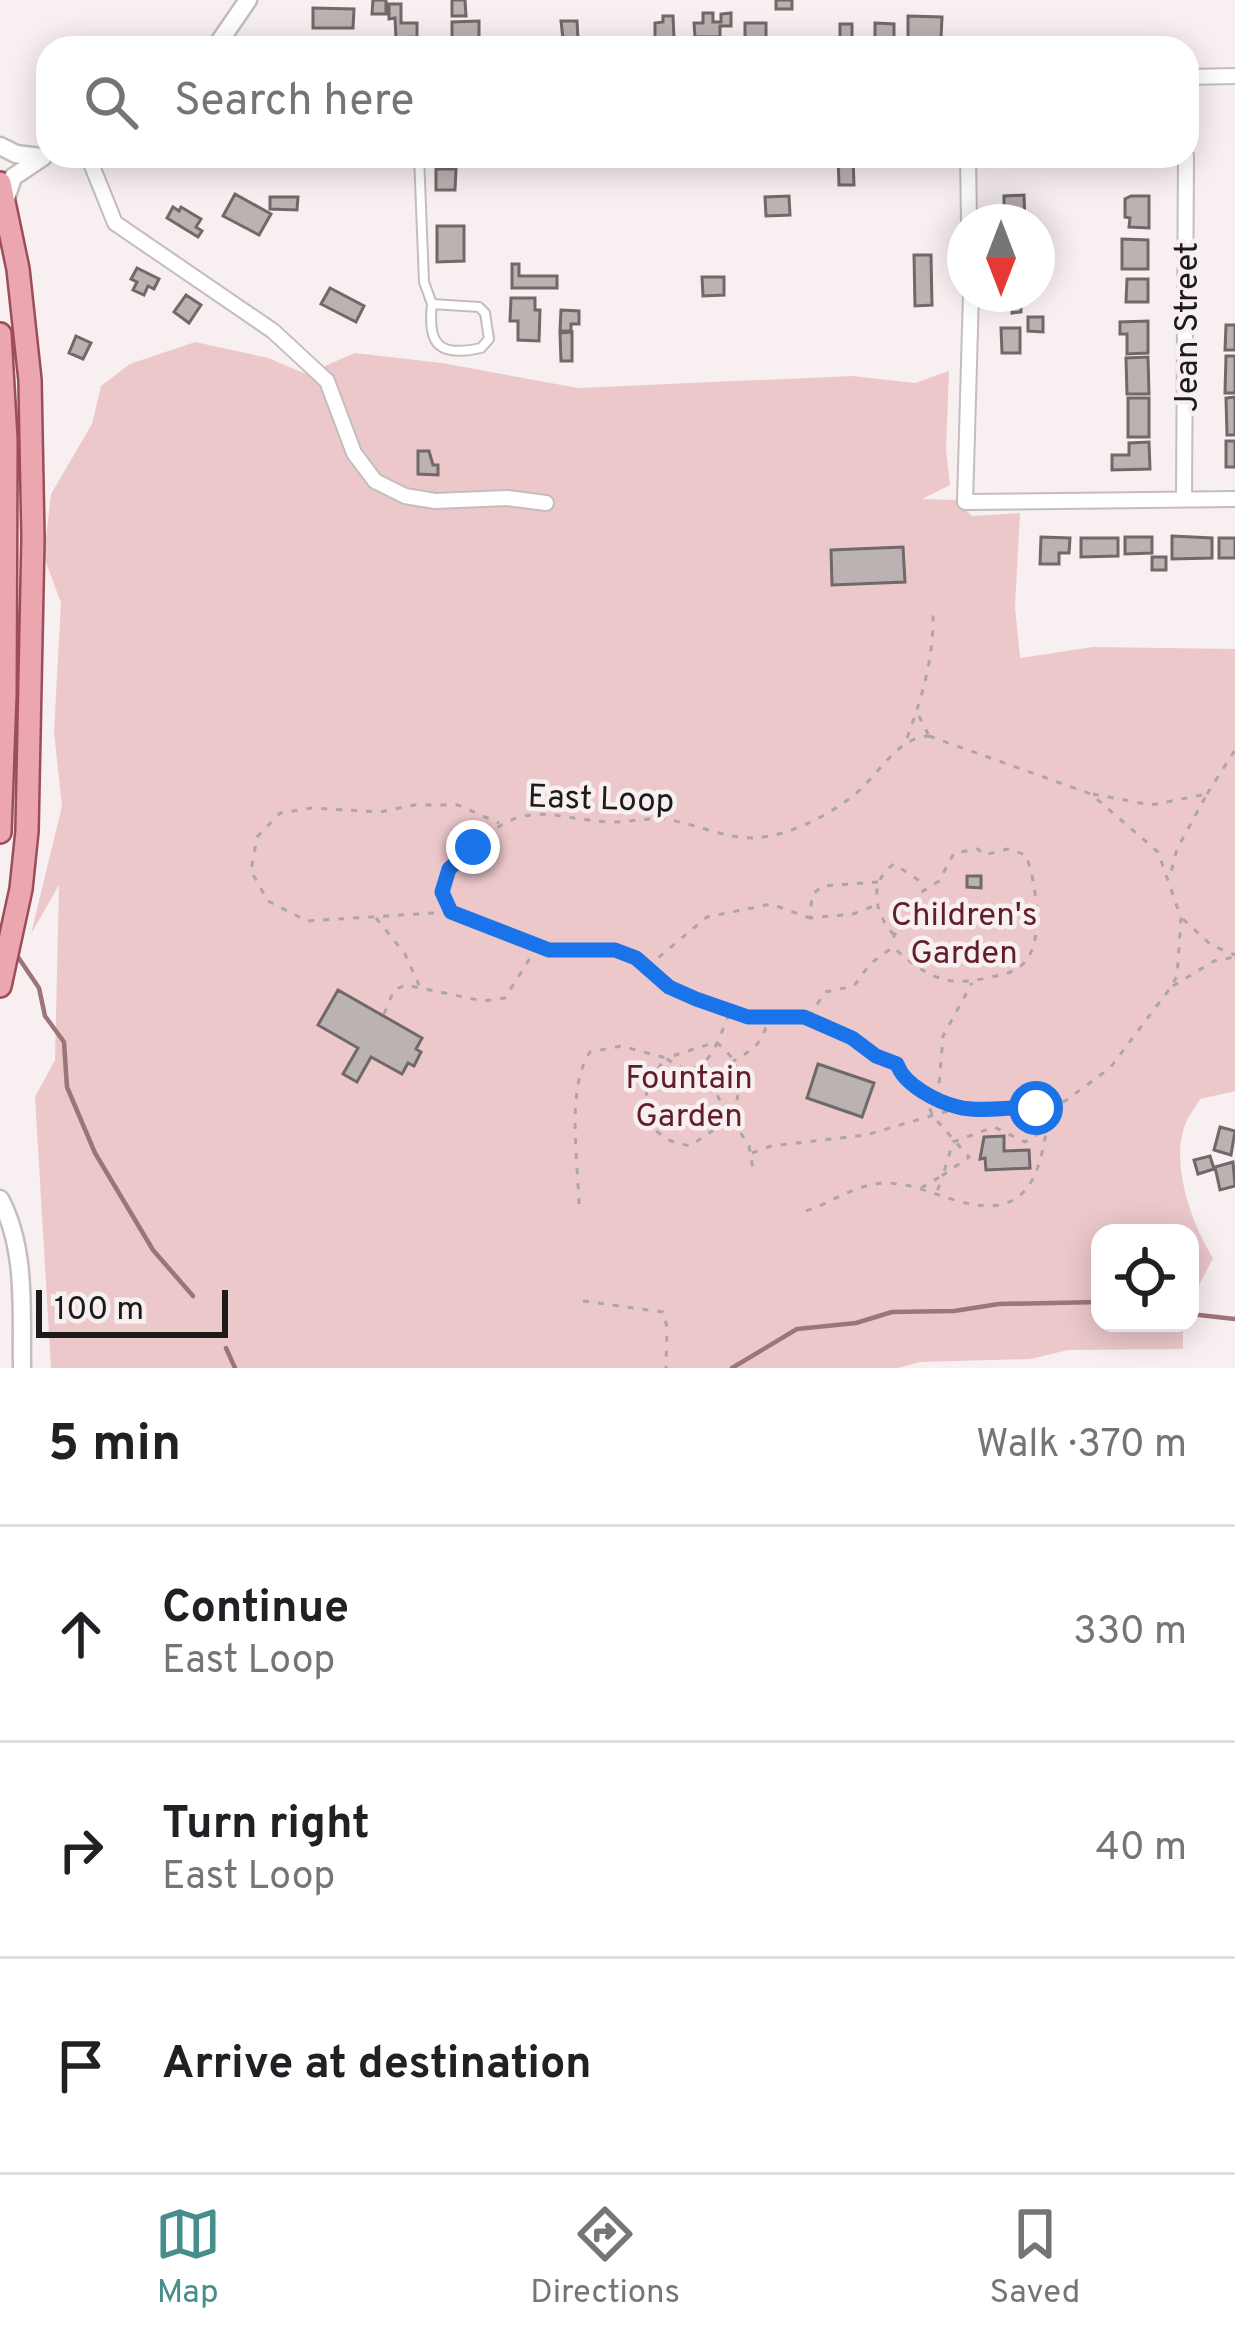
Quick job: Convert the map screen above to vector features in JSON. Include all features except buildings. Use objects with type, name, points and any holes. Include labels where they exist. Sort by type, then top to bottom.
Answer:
[{"type":"main road","points":[[0,986],[21,889],[27,831],[33,494],[30,380],[18,269],[2,192]]},
{"type":"main road","points":[[0,334],[6,440],[0,832]]},
{"type":"street","points":[[222,36],[248,0]]},
{"type":"street","points":[[1199,77],[1235,76]]},
{"type":"street","points":[[0,146],[16,154],[36,155]]},
{"type":"street","points":[[2,192],[36,162]]},
{"type":"street","points":[[93,168],[116,223],[273,331],[327,381],[353,453],[375,481],[405,496],[435,501],[507,498],[546,503]]},
{"type":"street","points":[[968,168],[969,204]]},
{"type":"street","name":"Jean Street","points":[[1184,499],[1186,168]]},
{"type":"street","points":[[970,312],[965,502],[1235,499]]},
{"type":"street","points":[[0,1199],[22,1296],[22,1368]]},
{"type":"lane","points":[[419,168],[424,282],[432,304],[429,327],[434,342],[447,351],[481,348],[489,339],[485,314],[479,307],[432,304]]},
{"type":"path","points":[[906,740],[934,648],[933,611]]},
{"type":"path","points":[[917,712],[929,736]]},
{"type":"path","points":[[906,740],[929,736],[1091,794],[1151,805],[1207,794]]},
{"type":"path","name":"East Loop","points":[[451,912],[442,892],[449,869],[501,824],[521,814],[555,813],[610,822],[664,818],[749,838],[779,834],[819,818],[852,797],[906,740]]},
{"type":"path","points":[[1169,878],[1182,837],[1235,750]]},
{"type":"path","points":[[750,1154],[770,1146],[866,1135],[960,1108],[1050,1106],[1065,1101],[1110,1068],[1177,976],[1181,918],[1158,852],[1091,794]]},
{"type":"path","points":[[501,824],[458,805],[414,805],[380,812],[312,808],[280,812],[257,837],[251,871],[268,901],[307,921],[451,912],[537,947],[569,952],[615,950],[647,967],[669,987],[729,1012],[808,1018],[897,1064],[900,1074],[924,1092],[960,1108]]},
{"type":"path","points":[[893,947],[929,977],[950,983],[1009,973],[1025,963],[1035,943],[1026,855],[1008,849],[984,856],[978,849],[954,853],[939,880],[917,895],[917,918],[894,935]]},
{"type":"path","points":[[808,1018],[825,992],[854,986],[870,964],[893,947],[894,935],[880,916],[880,874],[894,864],[927,886]]},
{"type":"path","points":[[810,918],[812,895],[822,886],[878,882]]},
{"type":"path","points":[[647,967],[706,917],[771,904],[810,918],[853,914],[879,904]]},
{"type":"path","points":[[375,917],[405,953],[420,987]]},
{"type":"path","points":[[1181,918],[1211,945],[1235,956]]},
{"type":"path","points":[[384,1014],[394,990],[406,985],[483,1001],[505,998],[537,947]]},
{"type":"path","points":[[1171,987],[1214,961],[1235,956]]},
{"type":"path","points":[[938,1098],[943,1036],[972,982]]},
{"type":"path","points":[[698,1068],[710,1060],[729,1012]]},
{"type":"path","points":[[716,1078],[762,1041],[768,1017]]},
{"type":"path","points":[[716,1042],[736,1060],[740,1077],[731,1118],[690,1146],[671,1141],[650,1127],[643,1104],[646,1083],[666,1058],[716,1042]]},
{"type":"path","points":[[579,1204],[577,1090],[580,1066],[590,1052],[621,1046],[666,1058],[676,1066],[698,1068],[716,1078]]},
{"type":"path","points":[[716,1078],[718,1097],[750,1154],[754,1174]]},
{"type":"path","points":[[921,1188],[969,1157],[932,1115],[924,1092]]},
{"type":"path","points":[[806,1211],[855,1188],[881,1183],[921,1188],[981,1206],[1018,1198],[1033,1187],[1050,1106]]},
{"type":"path","points":[[953,1142],[994,1127],[1025,1142],[1047,1129]]},
{"type":"path","points":[[936,1193],[953,1142]]},
{"type":"path","points":[[583,1300],[663,1312],[666,1368]]},
{"type":"green space","points":[[195,342],[268,358],[306,374],[355,353],[442,363],[578,388],[852,376],[915,383],[949,371],[946,449],[950,485],[922,499],[956,500],[972,516],[1020,513],[1015,606],[1020,658],[1093,647],[1235,649],[1235,1091],[1200,1099],[1185,1125],[1180,1157],[1196,1224],[1091,1224],[1091,1332],[1183,1332],[1183,1349],[1068,1350],[1030,1359],[920,1362],[898,1368],[51,1368],[35,1097],[55,1060],[59,885],[31,934],[62,806],[54,732],[61,603],[44,557],[51,494],[92,424],[101,386],[130,364]]},
{"type":"green space","points":[[1199,1231],[1213,1258],[1199,1285]]},
{"type":"waterway","points":[[18,957],[39,988],[45,1016],[64,1042],[67,1087],[95,1153],[153,1250],[193,1296]]},
{"type":"waterway","points":[[732,1368],[797,1329],[856,1323],[892,1312],[1091,1302]]},
{"type":"waterway","points":[[1199,1315],[1235,1319]]},
{"type":"waterway","points":[[226,1348],[235,1368]]},
{"type":"route","points":[[473,847],[449,869],[442,892],[451,912],[549,950],[615,950],[636,958],[669,987],[729,1012],[748,1017],[804,1017],[821,1023],[897,1064],[910,1084],[960,1108],[1036,1108]]},
{"type":"park label","name":"Children's Garden","points":[[964,932]]},
{"type":"park label","name":"Fountain Garden","points":[[689,1095]]}]
